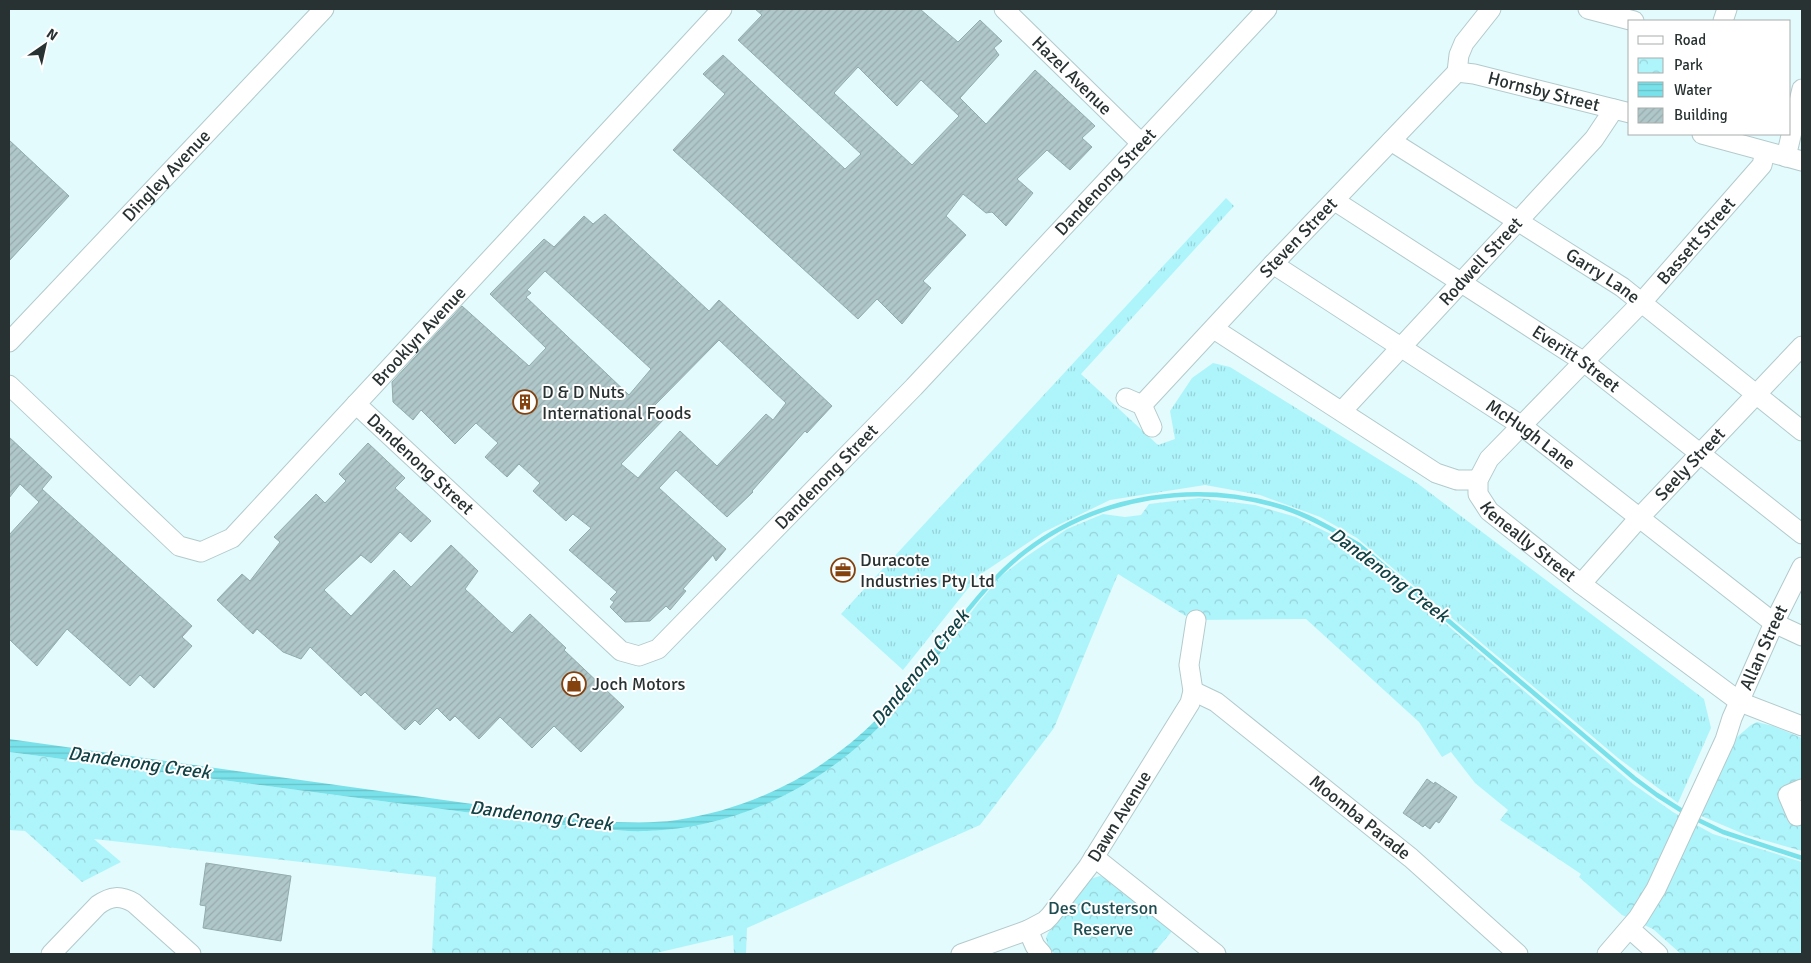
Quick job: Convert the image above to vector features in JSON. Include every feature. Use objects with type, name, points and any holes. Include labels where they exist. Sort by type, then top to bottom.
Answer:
[{"type":"street","name":"Dingley Avenue","points":[[9,342],[324,9]]},
{"type":"street","name":"Brooklyn Avenue","points":[[9,385],[178,546],[201,552],[232,538],[722,9]]},
{"type":"street","name":"Hazel Avenue","points":[[1004,9],[1140,143]]},
{"type":"street","name":"Dandenong Street","points":[[356,404],[621,651],[639,656],[658,649],[914,387],[1267,9]]},
{"type":"street","points":[[1457,72],[1464,43],[1491,9]]},
{"type":"street","points":[[1588,9],[1630,20]]},
{"type":"street","name":"Hornsby Street","points":[[1457,72],[1474,74],[1622,111]]},
{"type":"street","name":"Steven Street","points":[[1152,427],[1134,402],[1214,329],[1273,264],[1457,72]]},
{"type":"street","points":[[1706,135],[1794,159],[1802,89]]},
{"type":"street","name":"Rodwell Street","points":[[1342,411],[1622,111]]},
{"type":"street","name":"Garry Lane","points":[[1391,141],[1622,287],[1802,431]]},
{"type":"street","name":"Bassett Street","points":[[1478,480],[1489,459],[1642,302],[1762,165],[1765,152]]},
{"type":"street","name":"Everitt Street","points":[[1335,201],[1584,362],[1802,534]]},
{"type":"street","name":"McHugh Lane","points":[[1273,264],[1522,426],[1774,623],[1802,636]]},
{"type":"street","name":"Keneally Street","points":[[1214,329],[1436,474],[1457,480],[1478,480],[1478,494],[1489,511],[1581,584],[1740,702],[1802,726]]},
{"type":"street","name":"Seely Street","points":[[1581,584],[1639,518],[1802,346]]},
{"type":"street","name":"Allan Street","points":[[1607,954],[1630,928],[1647,904],[1664,871],[1725,740],[1732,718],[1774,623],[1802,567]]},
{"type":"street","points":[[1193,691],[1189,665],[1196,620]]},
{"type":"street","name":"Dawn Avenue","points":[[962,954],[1028,930],[1045,921],[1050,916],[1080,879],[1094,857],[1190,703],[1193,691]]},
{"type":"street","name":"Moomba Parade","points":[[1193,691],[1216,702],[1386,838],[1428,872],[1518,954]]},
{"type":"street","points":[[1802,789],[1788,795],[1797,816],[1802,814]]},
{"type":"street","points":[[1094,857],[1216,954]]},
{"type":"street","points":[[51,954],[98,905],[106,899],[116,897],[134,903],[191,954]]},
{"type":"street","points":[[1630,928],[1658,954]]},
{"type":"street","points":[[1028,930],[1035,946],[1042,954]]},
{"type":"green space","points":[[1226,198],[1234,206],[1081,374],[1158,445],[1175,439],[1170,411],[1192,378],[1213,363],[1230,367],[1417,483],[1704,699],[1711,728],[1678,803],[1618,758],[1357,538],[1320,517],[1260,495],[1205,485],[1110,500],[1044,532],[978,576],[903,670],[841,614]]},
{"type":"green space","points":[[1199,498],[1255,505],[1296,517],[1337,537],[1377,565],[1633,784],[1673,812],[1713,834],[1802,862],[1802,954],[1681,954],[1653,929],[1622,915],[1579,877],[1581,874],[1500,820],[1508,810],[1475,783],[1451,752],[1442,757],[1419,722],[1306,619],[1196,620],[1189,618],[1118,574],[1054,728],[980,825],[747,928],[746,954],[734,954],[733,935],[652,954],[432,954],[436,877],[94,839],[121,862],[82,882],[25,831],[9,830],[9,752],[617,831],[648,831],[709,823],[742,813],[860,745],[902,703],[1001,576],[1067,529],[1103,514],[1125,517],[1141,515],[1149,504]]},
{"type":"green space","points":[[1757,722],[1773,726],[1802,738],[1802,851],[1746,835],[1699,815],[1737,737]]},
{"type":"green space","name":"Des Custerson Reserve","points":[[1100,876],[1104,877],[1173,930],[1153,954],[1055,954],[1048,947],[1046,938],[1048,933],[1090,879]]},
{"type":"water","points":[[952,624],[959,628],[904,701],[858,746],[832,766],[804,785],[775,800],[713,822],[680,828],[647,831],[605,830],[9,752],[9,739],[593,821],[646,822],[677,820],[705,815],[759,797],[785,786],[834,756],[888,708]]},
{"type":"building","points":[[755,9],[920,9],[958,42],[980,20],[1002,41],[994,48],[999,55],[960,98],[986,124],[1035,70],[1095,126],[1082,138],[1092,147],[1070,170],[1047,150],[1017,179],[1033,193],[1006,226],[992,212],[986,213],[963,194],[946,216],[966,235],[923,281],[931,288],[902,324],[877,299],[858,319],[673,150],[725,94],[703,74],[723,55],[845,169],[861,154],[738,40],[762,15]],"holes":[[[858,67],[897,106],[921,80],[959,116],[912,165],[834,93]]]},
{"type":"building","points":[[9,140],[69,196],[9,261]]},
{"type":"building","points":[[605,214],[709,311],[719,300],[832,406],[807,433],[805,431],[753,492],[727,517],[676,470],[659,488],[726,549],[716,561],[713,555],[683,589],[686,591],[670,610],[666,606],[650,621],[625,622],[610,607],[614,602],[610,599],[617,592],[569,550],[591,528],[573,514],[566,521],[533,491],[540,483],[519,464],[507,477],[485,457],[498,443],[476,423],[455,444],[421,410],[413,420],[393,402],[392,382],[462,306],[529,366],[546,348],[490,294],[544,239],[554,247],[584,216],[593,224]],"holes":[[[545,271],[651,369],[629,395],[526,297],[531,293],[527,290]],[[719,340],[786,403],[773,420],[766,414],[717,466],[680,431],[638,478],[621,464],[666,417],[654,406]]]},
{"type":"building","points":[[9,437],[52,477],[42,489],[192,626],[182,637],[192,646],[154,688],[140,675],[130,686],[67,629],[37,666],[9,639],[9,535],[39,502],[20,484],[9,498]]},
{"type":"building","points":[[368,443],[405,478],[395,488],[431,521],[411,542],[400,532],[371,563],[361,555],[324,590],[351,616],[394,570],[411,587],[451,545],[478,571],[465,589],[512,633],[530,614],[566,648],[564,650],[624,707],[581,752],[554,726],[532,748],[500,717],[479,739],[455,716],[450,721],[437,708],[420,725],[415,720],[405,730],[365,692],[361,696],[310,647],[301,659],[283,652],[257,629],[253,634],[217,600],[242,574],[250,581],[280,542],[274,537],[316,494],[325,503],[346,481],[339,474]]},
{"type":"building","points":[[1427,779],[1434,784],[1435,782],[1457,797],[1439,823],[1436,821],[1430,829],[1425,825],[1423,827],[1403,813]]},
{"type":"building","points":[[206,863],[291,876],[281,941],[203,928],[206,906],[200,905]]},
{"type":"waterway","name":"Dandenong Creek","points":[[952,631],[986,588],[1026,551],[1055,532],[1085,517],[1117,505],[1151,498],[1219,495],[1285,508],[1305,516],[1359,545],[1634,778],[1687,814]]},
{"type":"waterway","name":"Dandenong Creek","points":[[1694,818],[1723,832],[1802,858]]},
{"type":"place","name":"D & D Nuts International Foods","points":[[525,402]]},
{"type":"place","name":"Duracote Industries Pty Ltd","points":[[843,570]]},
{"type":"place","name":"Joch Motors","points":[[574,684]]}]
